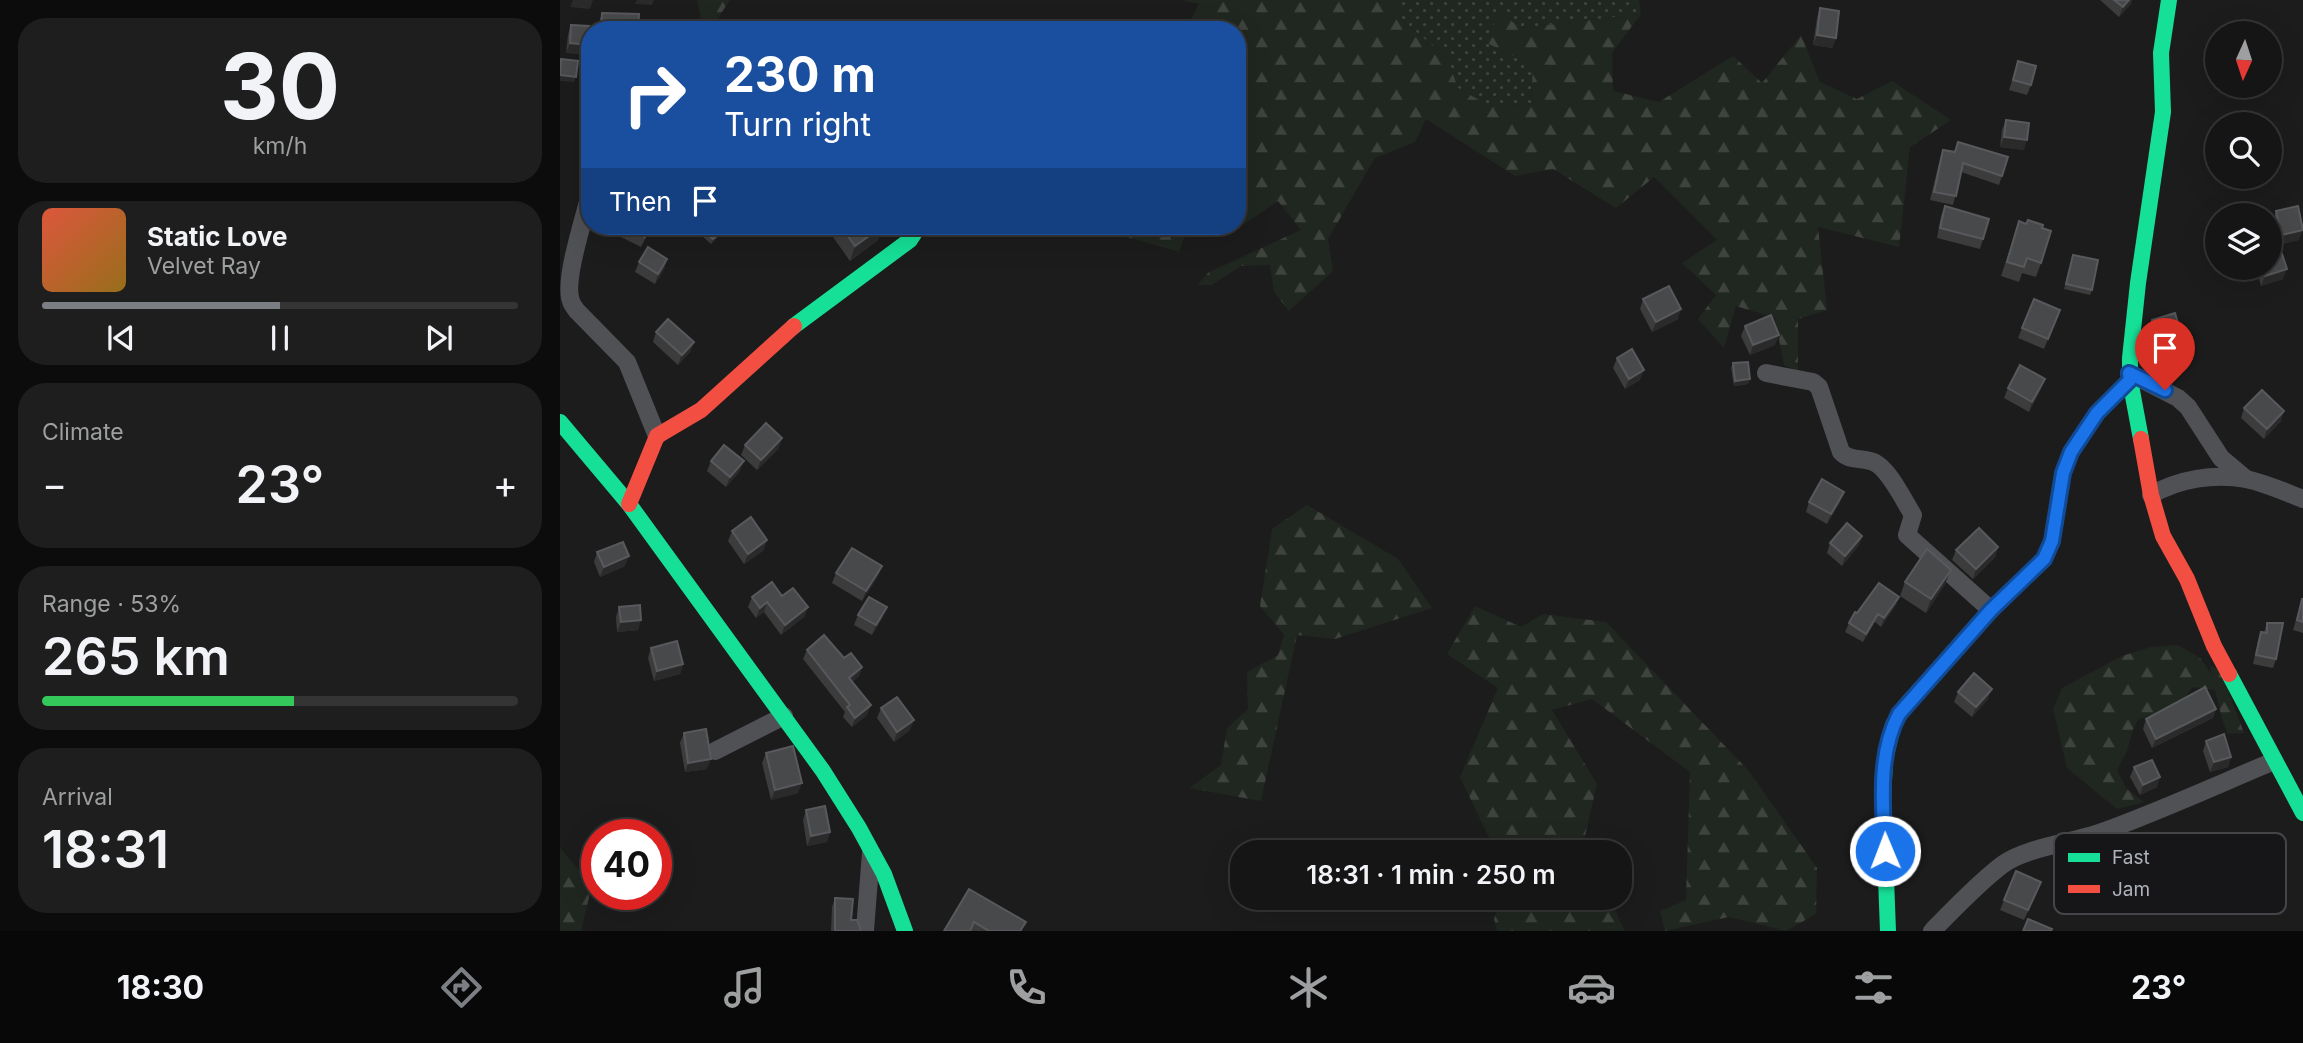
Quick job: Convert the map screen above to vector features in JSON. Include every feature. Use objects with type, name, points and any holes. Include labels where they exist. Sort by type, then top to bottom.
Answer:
[{"type":"street","points":[[2169,0],[2161,52],[2163,112],[2152,173],[2129,377],[2151,495],[2163,536],[2187,579],[2214,646],[2303,813]]},
{"type":"street","points":[[581,229],[569,290],[570,301],[627,362],[657,436]]},
{"type":"street","points":[[629,504],[657,436],[701,410],[769,346],[913,235]]},
{"type":"street","points":[[1766,373],[1813,382],[1819,387],[1841,452],[1853,460],[1877,463],[1913,515],[1908,535],[1991,610]]},
{"type":"street","points":[[2129,377],[2178,398],[2188,407],[2212,447],[2246,479]]},
{"type":"street","points":[[1888,931],[1883,799],[1885,760],[1894,725],[1905,706],[1991,610],[2044,559],[2052,541],[2063,473],[2071,452],[2097,413],[2129,377]]},
{"type":"street","points":[[560,422],[629,504],[829,780],[884,874],[905,931]]},
{"type":"street","points":[[2151,495],[2172,484],[2190,479],[2246,479],[2303,499]]},
{"type":"street","points":[[715,751],[784,716]]},
{"type":"street","points":[[2100,833],[2274,761]]},
{"type":"street","points":[[1932,931],[2002,865],[2033,850],[2054,846]]},
{"type":"street","points":[[865,930],[872,852]]},
{"type":"green space","points":[[697,0],[730,0],[716,21],[701,21]]},
{"type":"green space","points":[[1182,0],[1397,0],[1402,20],[1447,58],[1458,88],[1493,108],[1531,103],[1533,66],[1485,42],[1499,13],[1522,28],[1641,14],[1612,53],[1613,91],[1659,102],[1733,56],[1762,83],[1801,35],[1820,82],[1857,99],[1892,81],[1951,120],[1910,147],[1899,247],[1818,227],[1827,310],[1798,319],[1798,371],[1784,365],[1775,318],[1736,306],[1724,348],[1698,319],[1716,295],[1682,263],[1717,240],[1654,177],[1616,208],[1553,169],[1515,176],[1426,119],[1415,142],[1375,158],[1328,239],[1333,271],[1289,311],[1274,292],[1270,265],[1241,266],[1212,285],[1197,285],[1209,272],[1301,230],[1278,201],[1246,223],[1246,21],[1190,21],[1199,4]]},
{"type":"green space","points":[[1397,0],[1639,0],[1641,14],[1521,28],[1485,42],[1533,66],[1531,103],[1492,108],[1458,88],[1447,58],[1402,20]]},
{"type":"green space","points":[[1120,235],[1187,235],[1179,252]]},
{"type":"green space","points":[[1307,505],[1398,559],[1432,608],[1335,639],[1297,635],[1261,801],[1189,788],[1221,765],[1227,728],[1248,709],[1247,672],[1278,655],[1284,635],[1260,606],[1272,529]]},
{"type":"green space","points":[[1475,606],[1521,627],[1543,614],[1606,622],[1749,771],[1817,868],[1816,914],[1786,931],[1729,917],[1665,931],[1660,911],[1686,900],[1690,772],[1592,699],[1552,710],[1597,784],[1584,840],[1490,840],[1460,777],[1498,688],[1447,654]]},
{"type":"green space","points":[[2178,645],[2200,658],[2212,675],[2210,666],[2220,669],[2244,733],[2228,734],[2215,690],[2193,687],[2180,703],[2138,720],[2117,770],[2126,788],[2144,802],[2117,809],[2067,768],[2053,709],[2062,688],[2122,656],[2151,647]]},
{"type":"green space","points":[[560,848],[581,872],[581,910],[586,910],[581,931],[560,931]]},
{"type":"green space","points":[[1497,910],[1615,910],[1625,931],[1497,931],[1494,919]]},
{"type":"building","points":[[2114,0],[2129,0],[2123,7]]},
{"type":"building","points":[[1820,8],[1839,11],[1836,38],[1817,35]]},
{"type":"building","points":[[602,13],[639,14],[639,21],[602,21]]},
{"type":"building","points":[[571,25],[581,26],[581,44],[570,43]]},
{"type":"building","points":[[561,59],[578,61],[576,77],[560,75]]},
{"type":"building","points":[[2018,61],[2036,66],[2031,85],[2013,80]]},
{"type":"building","points":[[2006,120],[2029,123],[2027,140],[2004,137]]},
{"type":"building","points":[[1958,142],[2008,157],[2002,176],[1963,163],[1956,196],[1934,192],[1943,150],[1955,152]]},
{"type":"building","points":[[1945,206],[1989,219],[1983,239],[1940,228]]},
{"type":"building","points":[[2298,206],[2303,230],[2282,235],[2282,210]]},
{"type":"building","points":[[2028,220],[2051,231],[2041,263],[2027,258],[2024,267],[2007,262],[2019,221],[2026,224]]},
{"type":"building","points":[[847,235],[870,235],[855,246]]},
{"type":"building","points":[[648,247],[667,259],[658,274],[639,262]]},
{"type":"building","points":[[2282,254],[2287,269],[2282,271]]},
{"type":"building","points":[[2073,255],[2098,260],[2092,290],[2066,284]]},
{"type":"building","points":[[1669,286],[1681,309],[1656,322],[1643,299]]},
{"type":"building","points":[[2034,299],[2060,310],[2048,339],[2022,328]]},
{"type":"building","points":[[2175,313],[2186,349],[2160,357],[2151,330],[2152,320]]},
{"type":"building","points":[[1771,315],[1779,335],[1753,345],[1745,326]]},
{"type":"building","points":[[668,319],[694,342],[682,355],[656,332]]},
{"type":"building","points":[[1632,349],[1644,370],[1629,379],[1617,358]]},
{"type":"building","points":[[1748,362],[1750,379],[1735,381],[1733,363]]},
{"type":"building","points":[[2020,365],[2045,379],[2032,402],[2008,388]]},
{"type":"building","points":[[2262,390],[2284,411],[2267,429],[2244,408]]},
{"type":"building","points":[[766,423],[782,438],[761,460],[745,445]]},
{"type":"building","points":[[724,445],[744,461],[730,477],[711,461]]},
{"type":"building","points":[[1822,479],[1844,492],[1831,514],[1809,502]]},
{"type":"building","points":[[751,517],[767,540],[748,554],[732,531]]},
{"type":"building","points":[[1847,523],[1862,536],[1845,556],[1830,543]]},
{"type":"building","points":[[1979,528],[1998,547],[1976,569],[1956,550]]},
{"type":"building","points":[[623,542],[629,556],[604,567],[597,552]]},
{"type":"building","points":[[852,548],[882,566],[866,591],[836,573]]},
{"type":"building","points":[[1927,549],[1951,570],[1931,599],[1905,582]]},
{"type":"building","points":[[772,582],[782,596],[793,588],[808,607],[785,625],[767,602],[760,608],[752,597]]},
{"type":"building","points":[[1879,583],[1899,597],[1884,618],[1878,614],[1866,634],[1849,623]]},
{"type":"building","points":[[869,597],[887,607],[876,625],[858,615]]},
{"type":"building","points":[[2303,599],[2303,622],[2297,620]]},
{"type":"building","points":[[640,605],[641,620],[621,622],[619,607]]},
{"type":"building","points":[[2267,623],[2283,623],[2276,659],[2256,655],[2261,632],[2267,633]]},
{"type":"building","points":[[824,635],[844,658],[851,653],[862,667],[849,678],[871,705],[855,718],[847,707],[850,705],[807,650]]},
{"type":"building","points":[[677,641],[683,664],[657,671],[651,648]]},
{"type":"building","points":[[1974,673],[1992,689],[1976,707],[1958,692]]},
{"type":"building","points":[[2205,687],[2216,709],[2156,739],[2146,719]]},
{"type":"building","points":[[897,697],[914,720],[897,732],[881,708]]},
{"type":"building","points":[[706,729],[711,759],[688,763],[684,733]]},
{"type":"building","points":[[2224,734],[2231,757],[2214,762],[2206,741]]},
{"type":"building","points":[[793,746],[802,783],[775,790],[766,753]]},
{"type":"building","points":[[2152,760],[2160,777],[2143,785],[2134,767]]},
{"type":"building","points":[[825,806],[830,832],[811,836],[806,810]]},
{"type":"building","points":[[2016,871],[2041,882],[2028,910],[2004,900]]},
{"type":"building","points":[[969,889],[1026,922],[1020,931],[989,931],[974,922],[970,931],[944,931]]},
{"type":"building","points":[[835,898],[853,899],[851,920],[857,920],[861,931],[835,931]]},
{"type":"building","points":[[2028,919],[2052,929],[2023,931]]},
{"type":"traffic: fast","points":[[2141,439],[2130,380],[2130,358],[2163,112],[2161,53],[2169,0]]},
{"type":"traffic: fast","points":[[794,326],[913,235]]},
{"type":"traffic: fast","points":[[1888,931],[1883,799],[1885,760],[1893,725],[1905,706],[1991,610],[2044,559],[2052,541],[2063,473],[2071,452],[2097,413],[2130,380]]},
{"type":"traffic: fast","points":[[560,422],[629,504],[823,771],[884,874],[905,931]]},
{"type":"traffic: fast","points":[[2229,674],[2303,813]]},
{"type":"traffic: jam","points":[[629,504],[657,436],[701,410],[794,326]]},
{"type":"traffic: jam","points":[[2141,439],[2151,495],[2163,536],[2187,579],[2214,646],[2229,674]]},
{"type":"route","points":[[1885,851],[1885,760],[1899,714],[1991,610],[2044,559],[2052,541],[2063,473],[2071,452],[2097,413],[2130,380],[2129,373],[2165,390]]}]
